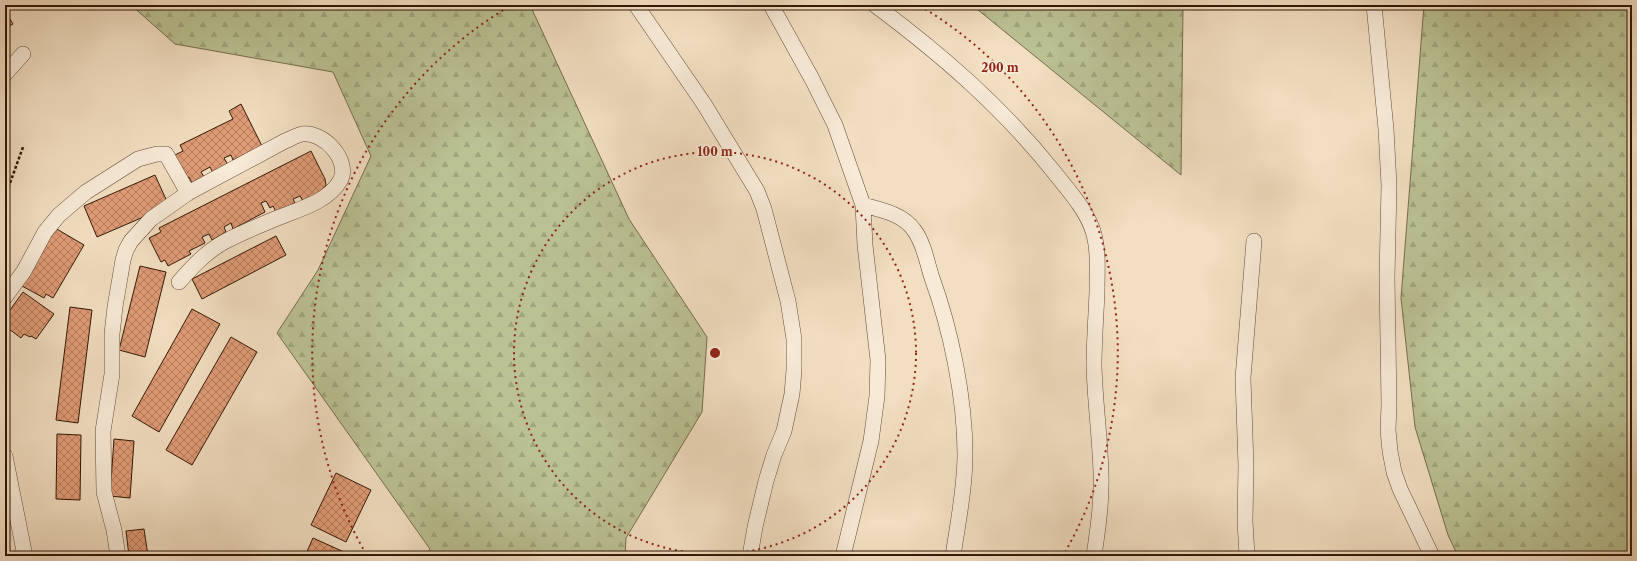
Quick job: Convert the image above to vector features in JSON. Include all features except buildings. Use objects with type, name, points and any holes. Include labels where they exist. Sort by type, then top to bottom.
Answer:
[{"type":"street","points":[[636,5],[704,104],[757,191],[764,209],[788,301],[794,340],[792,394],[784,431],[774,455],[764,489],[750,556]]},
{"type":"street","points":[[771,5],[835,124],[863,205],[865,245],[878,360],[877,396],[871,441],[843,556]]},
{"type":"street","points":[[875,5],[964,77],[999,110],[1034,148],[1063,183],[1087,217],[1093,232],[1097,252],[1094,366],[1101,474],[1100,514],[1094,556]]},
{"type":"street","points":[[1374,5],[1386,129],[1389,185],[1387,278],[1388,430],[1390,452],[1394,472],[1400,489],[1432,556]]},
{"type":"street","points":[[5,74],[23,54]]},
{"type":"street","points":[[118,556],[114,530],[104,492],[103,431],[112,374],[112,334],[115,307],[126,250],[131,241],[151,219],[188,193],[285,141],[302,134],[317,137],[328,144],[335,151],[342,169],[340,182],[331,193],[311,204],[247,231],[223,243],[202,256],[179,282]]},
{"type":"street","points":[[5,297],[24,271],[45,232],[59,215],[86,192],[138,159],[157,154],[166,154],[188,193]]},
{"type":"street","points":[[863,205],[889,212],[902,218],[914,230],[922,247],[940,299],[956,368],[963,413],[965,453],[963,487],[953,556]]},
{"type":"street","points":[[1248,556],[1245,521],[1246,466],[1243,378],[1254,240]]},
{"type":"street","points":[[5,456],[25,556]]},
{"type":"path","points":[[5,197],[23,147]]},
{"type":"green space","points":[[131,5],[530,5],[629,219],[707,337],[702,412],[626,538],[625,556],[426,556],[430,549],[277,333],[318,270],[371,156],[333,72],[175,44]]},
{"type":"green space","points":[[972,5],[1183,5],[1181,175]]},
{"type":"green space","points":[[1424,5],[1632,5],[1632,556],[1458,556],[1448,535],[1415,427],[1401,298]]}]
